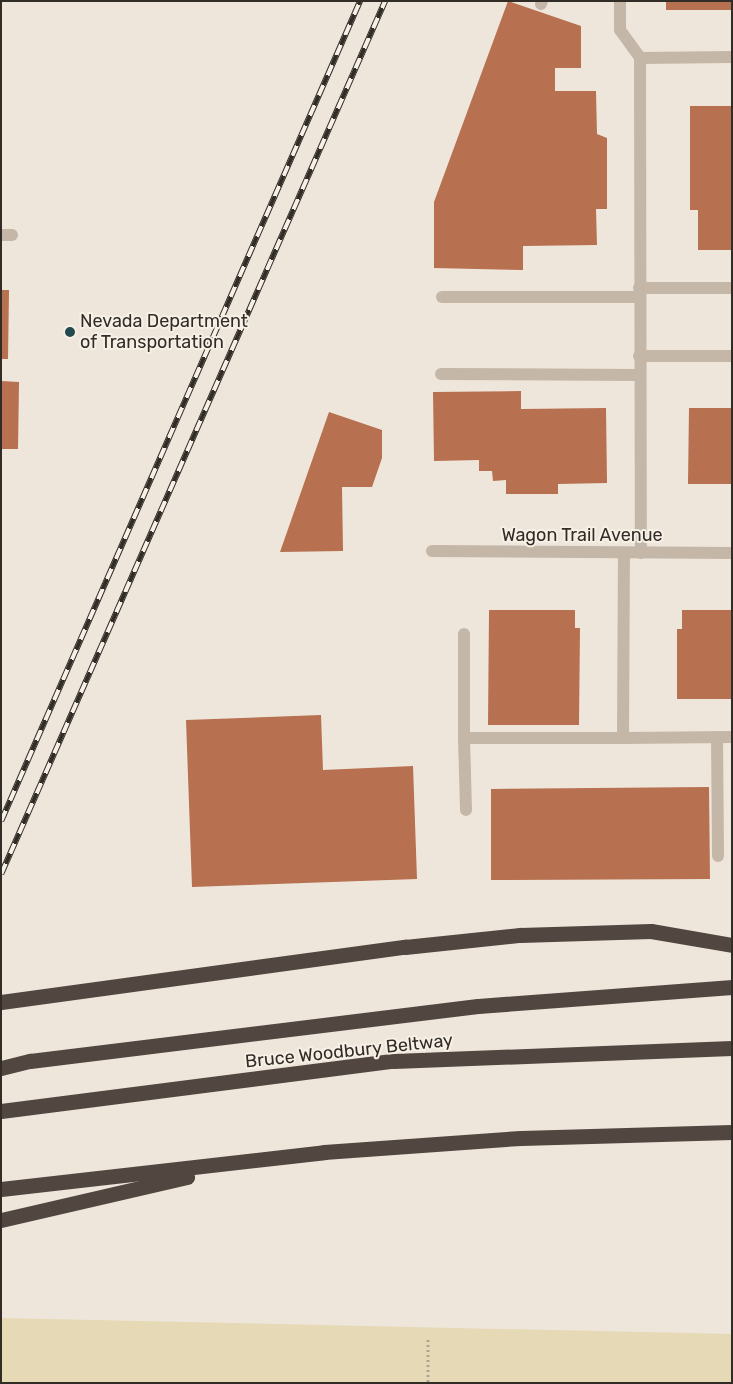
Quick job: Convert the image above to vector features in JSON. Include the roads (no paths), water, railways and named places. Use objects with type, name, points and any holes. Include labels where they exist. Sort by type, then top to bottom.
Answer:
[{"type":"highway","points":[[1,1002],[115,985],[520,935],[651,931],[732,945]]},
{"type":"highway","points":[[1,1068],[30,1061],[478,1006],[732,987]]},
{"type":"highway","name":"Bruce Woodbury Beltway","points":[[1,1111],[394,1061],[732,1048]]},
{"type":"highway","points":[[1,1189],[258,1160],[521,1138],[732,1132]]},
{"type":"highway","points":[[1,1220],[258,1160]]},
{"type":"street","points":[[620,1],[620,30],[640,58],[639,375],[641,553]]},
{"type":"street","points":[[640,58],[732,57]]},
{"type":"street","points":[[442,297],[732,288]]},
{"type":"street","points":[[639,356],[732,356]]},
{"type":"street","points":[[441,374],[639,375]]},
{"type":"street","name":"Wagon Trail Avenue","points":[[432,551],[732,553]]},
{"type":"street","points":[[623,738],[624,553]]},
{"type":"street","points":[[464,634],[466,810]]},
{"type":"street","points":[[717,737],[718,856]]},
{"type":"street","points":[[464,738],[732,737]]},
{"type":"railway","points":[[1,821],[360,1]]},
{"type":"railway","points":[[1,874],[385,1]]},
{"type":"place","name":"Nevada Department of Transportation","points":[[70,332]]}]
